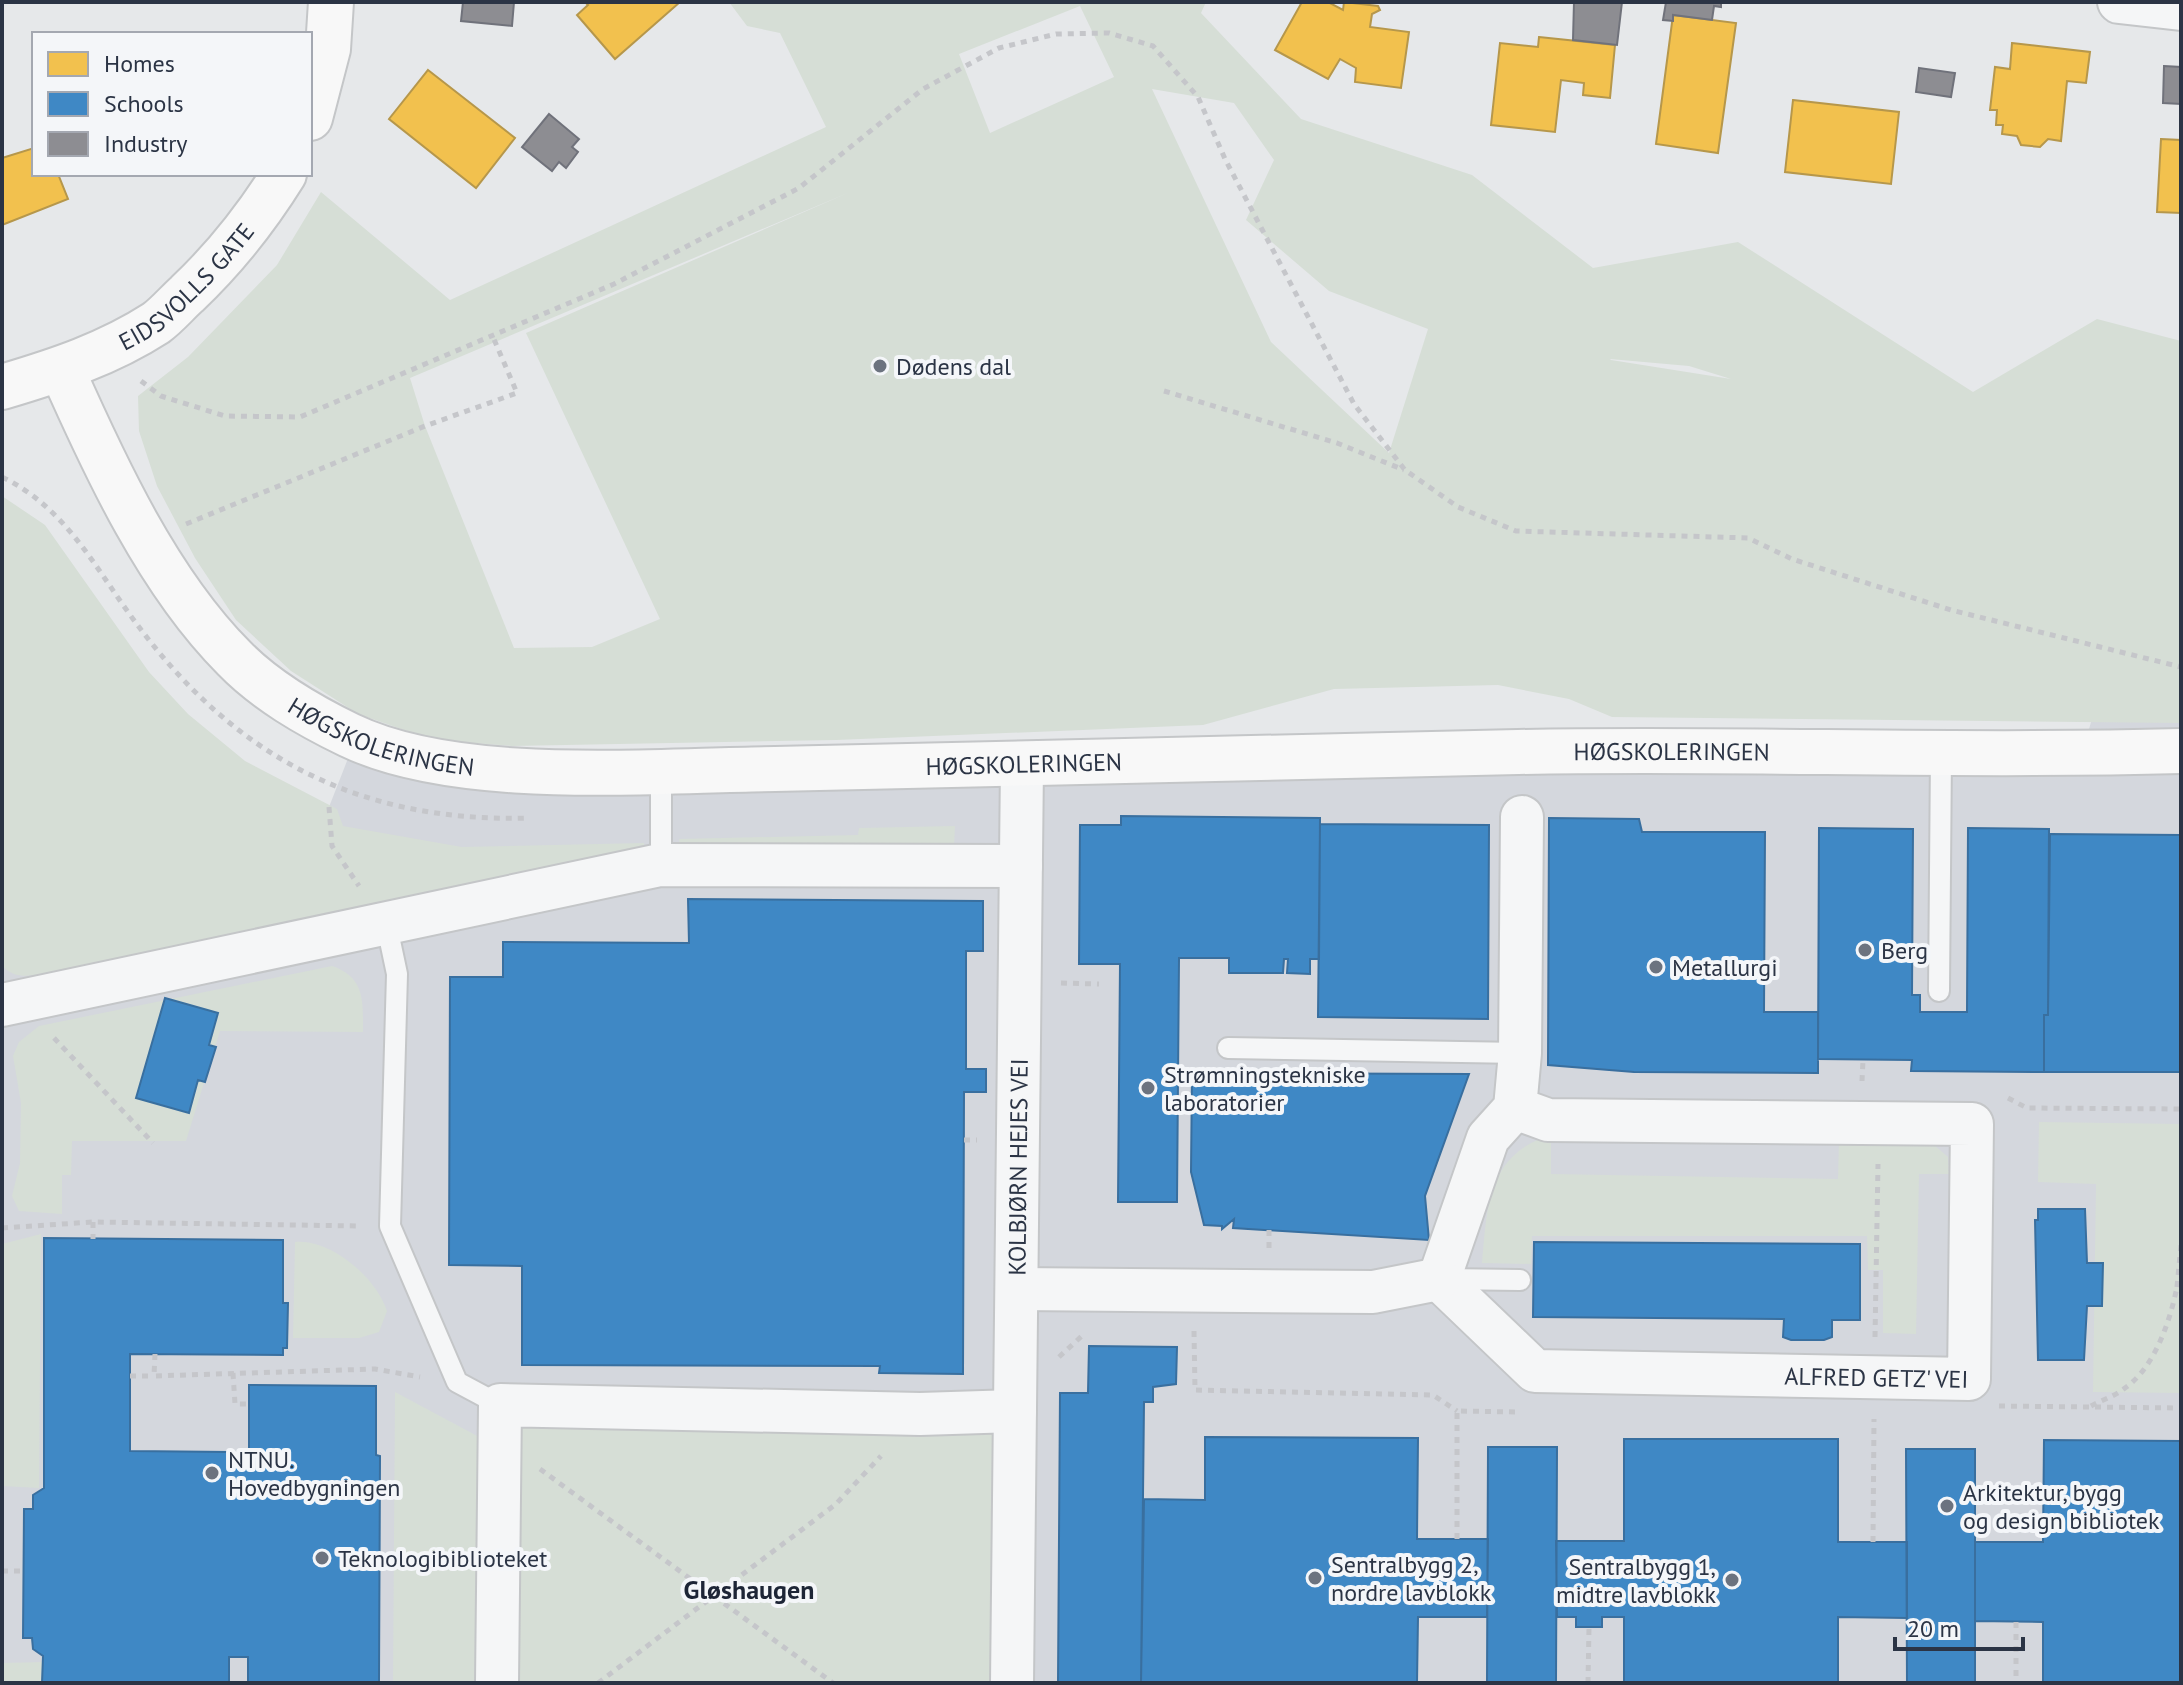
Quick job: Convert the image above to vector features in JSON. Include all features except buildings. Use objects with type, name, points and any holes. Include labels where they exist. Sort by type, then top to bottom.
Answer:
[{"type":"street","points":[[312,110],[328,49],[331,2]]},
{"type":"street","points":[[2119,2],[2181,9]]},
{"type":"street","name":"EIDSVOLLS GATE","points":[[2,387],[62,370],[113,348],[159,321],[220,262],[256,220],[283,176]]},
{"type":"street","name":"HØGSKOLERINGEN","points":[[62,370],[148,540],[179,590],[236,660],[292,705],[356,738],[425,759],[532,772],[1022,765],[1522,751],[2181,751]]},
{"type":"street","name":"KOLBJØRN HEJES VEI","points":[[1022,765],[1017,1289],[1373,1292],[1439,1279]]},
{"type":"street","points":[[1522,817],[1520,1053],[1515,1108],[1488,1138],[1439,1279],[1535,1371]]},
{"type":"street","points":[[2,1005],[660,865],[1021,866]]},
{"type":"street","name":"ALFRED GETZ' VEI","points":[[1515,1108],[1548,1120],[1972,1124],[1969,1379],[1535,1371]]},
{"type":"street","points":[[1012,1683],[1017,1289]]},
{"type":"street","points":[[497,1683],[500,1422],[1015,1411]]},
{"type":"lane","points":[[1939,991],[1941,753]]},
{"type":"lane","points":[[661,770],[661,845]]},
{"type":"lane","points":[[386,922],[397,974],[390,1226],[457,1382],[500,1422]]},
{"type":"lane","points":[[1228,1048],[1520,1053]]},
{"type":"lane","points":[[1439,1279],[1520,1280]]},
{"type":"path","points":[[139,380],[161,396],[225,416],[300,417],[614,284],[799,188],[923,89],[999,48],[1056,34],[1109,33],[1153,46],[1198,97],[1225,159],[1354,404],[1405,470]]},
{"type":"path","points":[[148,540],[425,426],[517,393],[493,337]]},
{"type":"path","points":[[1164,391],[1337,443],[1405,470],[1458,507],[1516,531],[1748,538],[1792,559],[1951,610],[2181,667]]},
{"type":"path","points":[[329,807],[332,846],[386,922]]},
{"type":"path","points":[[48,1031],[153,1143]]},
{"type":"path","points":[[1863,1060],[1861,1087],[1878,1124],[1873,1542]]},
{"type":"path","points":[[1994,1092],[2027,1108],[2181,1109]]},
{"type":"path","points":[[2,1228],[93,1222],[390,1226]]},
{"type":"path","points":[[93,1222],[93,1239]]},
{"type":"path","points":[[2090,1406],[2127,1388],[2156,1349],[2179,1286],[2181,1245]]},
{"type":"path","points":[[1194,1291],[1195,1390],[1433,1395],[1457,1411],[1535,1413],[1535,1371]]},
{"type":"path","points":[[154,1376],[155,1354]]},
{"type":"path","points":[[130,1376],[375,1369],[457,1382]]},
{"type":"path","points":[[233,1373],[235,1404],[249,1404]]},
{"type":"path","points":[[1997,1406],[2181,1408]]},
{"type":"path","points":[[1457,1411],[1457,1539]]},
{"type":"path","points":[[598,1683],[718,1596],[836,1504],[920,1414]]},
{"type":"path","points":[[500,1422],[718,1596],[833,1683]]},
{"type":"path","points":[[2,1571],[23,1571]]},
{"type":"path","points":[[2016,1622],[2016,1683]]},
{"type":"path","points":[[1588,1683],[1589,1627]]},
{"type":"shaded area","points":[[729,2],[1206,2],[1201,13],[1301,119],[1472,175],[1593,268],[1738,242],[1973,392],[2097,319],[2181,341],[2181,723],[1612,717],[1569,699],[1498,685],[1334,689],[1203,725],[836,740],[512,746],[433,740],[358,714],[291,671],[236,620],[195,558],[157,486],[139,431],[138,396],[188,357],[277,265],[321,192],[450,300],[826,127],[780,33],[747,26]],"holes":[[[1080,6],[1114,77],[990,133],[959,54]],[[1152,89],[1234,103],[1274,160],[1246,220],[1329,291],[1428,329],[1389,453],[1271,342]],[[850,192],[526,333],[660,619],[592,647],[514,648],[425,426],[410,378]],[[1611,360],[1689,366],[1731,379]]]},
{"type":"shaded area","points":[[2181,414],[2181,1683],[2,1683],[2,932],[329,807],[356,738],[425,759],[2082,753]]},
{"type":"shaded area","points":[[2,496],[45,525],[149,672],[188,714],[245,761],[337,809],[343,826],[462,847],[644,843],[645,848],[36,975],[22,976],[10,972],[2,966]]},
{"type":"shaded area","points":[[955,826],[954,846],[680,846],[679,839],[858,835],[859,828]]},
{"type":"shaded area","points":[[332,966],[351,977],[360,992],[363,1032],[220,1031],[186,1141],[72,1141],[71,1175],[62,1175],[62,1214],[19,1211],[12,1196],[20,1163],[21,1103],[13,1056],[19,1042],[39,1026]]},
{"type":"shaded area","points":[[2039,1122],[2181,1124],[2181,1393],[2093,1392],[2096,1184],[2038,1182]]},
{"type":"shaded area","points":[[1551,1135],[1551,1174],[1838,1179],[1839,1141],[1934,1145],[1948,1157],[1949,1174],[1919,1174],[1916,1334],[1883,1333],[1883,1270],[1868,1270],[1867,1236],[1532,1236],[1531,1264],[1482,1263],[1489,1202],[1503,1169],[1514,1155]]},
{"type":"shaded area","points":[[41,1234],[39,1488],[2,1486],[2,1244]]},
{"type":"shaded area","points":[[295,1242],[323,1247],[363,1273],[387,1311],[379,1332],[359,1338],[293,1338]]},
{"type":"shaded area","points":[[395,1392],[481,1438],[479,1683],[393,1683]]},
{"type":"shaded area","points":[[517,1425],[994,1430],[991,1683],[514,1683]]},
{"type":"shaded area","points":[[44,1662],[44,1683],[2,1683],[2,1663]]},
{"type":"place","name":"Dødens dal","points":[[880,366]]},
{"type":"place","name":"Berg","points":[[1865,950]]},
{"type":"place","name":"Metallurgi","points":[[1656,967]]},
{"type":"place","name":"Strømningstekniske laboratorier","points":[[1148,1088]]},
{"type":"place","name":"NTNU. Hovedbygningen","points":[[212,1473]]},
{"type":"place","name":"Arkitektur, bygg og design bibliotek","points":[[1947,1506]]},
{"type":"place","name":"Teknologibiblioteket","points":[[322,1558]]},
{"type":"place","name":"Sentralbygg 2, nordre lavblokk","points":[[1315,1578]]},
{"type":"place","name":"Sentralbygg 1, midtre lavblokk","points":[[1732,1580]]},
{"type":"district","name":"Gløshaugen","points":[[749,1589]]}]
